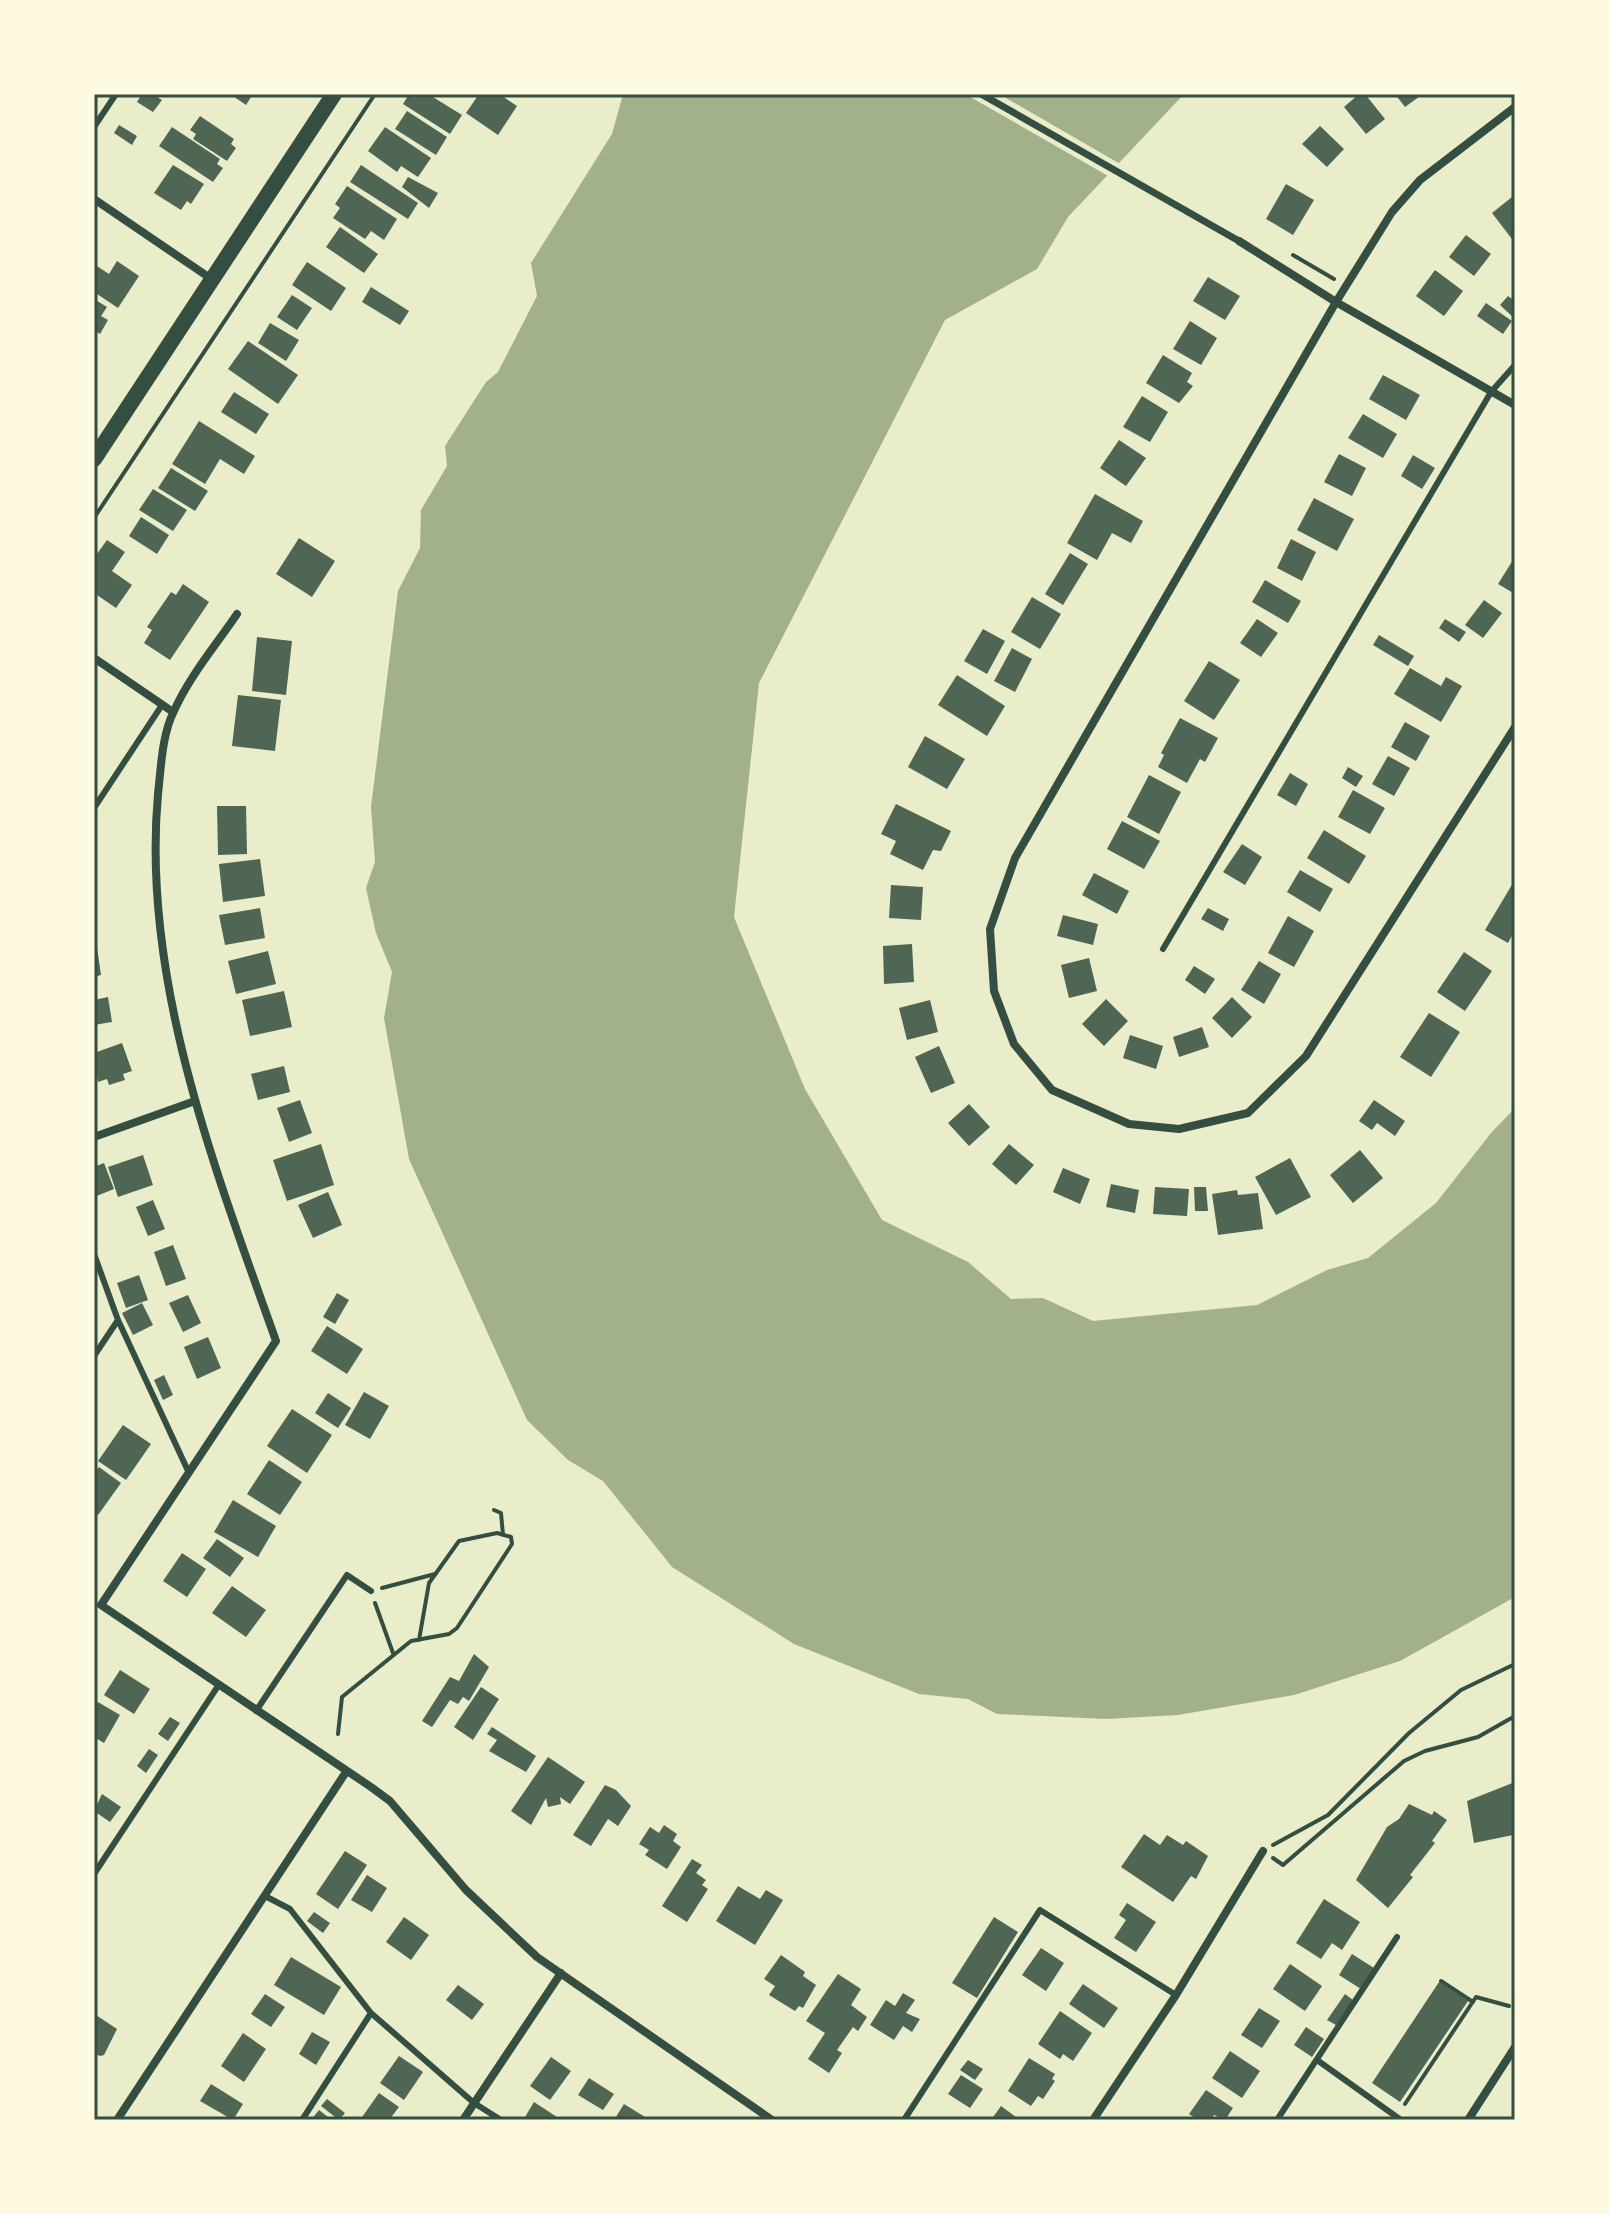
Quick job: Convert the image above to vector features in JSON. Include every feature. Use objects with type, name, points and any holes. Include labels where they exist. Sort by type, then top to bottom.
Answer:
[{"type":"main road","points":[[94,459],[210,278],[334,94]]},
{"type":"street","points":[[981,94],[1239,241],[1336,302],[1515,405]]},
{"type":"street","points":[[1515,107],[1420,180],[1392,212],[1336,302],[1015,858],[990,929],[994,991],[1014,1044],[1052,1090],[1129,1124],[1179,1129],[1248,1113],[1306,1056],[1515,727]]},
{"type":"street","points":[[94,199],[210,278]]},
{"type":"street","points":[[94,1615],[276,1341],[195,1101],[162,943],[155,884],[161,766],[173,712],[237,614]]},
{"type":"street","points":[[94,658],[173,712]]},
{"type":"street","points":[[94,1137],[195,1101]]},
{"type":"street","points":[[101,1605],[390,1801],[466,1890],[537,1957],[757,2116],[772,2120]]},
{"type":"street","points":[[117,2120],[346,1772]]},
{"type":"street","points":[[1093,2120],[1176,1995],[1263,1851]]},
{"type":"street","points":[[463,2120],[561,1973]]},
{"type":"street","points":[[1468,2120],[1515,2047]]},
{"type":"lane","points":[[94,127],[116,94]]},
{"type":"lane","points":[[1163,949],[1491,392],[1515,365]]},
{"type":"lane","points":[[94,808],[162,705]]},
{"type":"lane","points":[[94,1254],[118,1320],[189,1473]]},
{"type":"lane","points":[[94,1356],[118,1320]]},
{"type":"lane","points":[[256,1711],[347,1575],[371,1591]]},
{"type":"lane","points":[[94,1874],[218,1686]]},
{"type":"lane","points":[[265,1896],[290,1909],[371,2013],[474,2103],[501,2120]]},
{"type":"lane","points":[[904,2120],[1040,1910],[1176,1995]]},
{"type":"lane","points":[[1277,2120],[1397,1937]]},
{"type":"lane","points":[[302,2120],[371,2013]]},
{"type":"lane","points":[[1317,2060],[1401,2120]]},
{"type":"path","points":[[94,518],[375,94]]},
{"type":"path","points":[[494,1510],[501,1513],[503,1535]]},
{"type":"path","points":[[338,1734],[342,1697],[370,1677],[393,1653],[419,1640],[449,1634],[457,1628],[512,1544],[511,1537],[503,1535],[459,1541],[429,1583],[419,1640]]},
{"type":"path","points":[[393,1653],[371,1591],[435,1574]]},
{"type":"path","points":[[1515,1664],[1461,1690],[1409,1733],[1328,1815],[1263,1851],[1283,1865],[1404,1761],[1425,1751],[1478,1737],[1515,1716]]},
{"type":"path","points":[[1441,1981],[1473,2002]]},
{"type":"path","points":[[1405,2104],[1476,1997],[1509,2006]]},
{"type":"shaded area","points":[[623,94],[1184,94],[1068,217],[1037,269],[945,320],[759,683],[734,917],[805,1089],[882,1220],[968,1262],[1011,1299],[1043,1298],[1093,1321],[1257,1305],[1327,1270],[1368,1258],[1436,1203],[1491,1133],[1515,1108],[1515,1597],[1400,1661],[1294,1695],[1178,1715],[1106,1719],[997,1714],[968,1699],[919,1694],[794,1644],[672,1567],[603,1481],[568,1460],[527,1420],[409,1159],[384,1018],[392,972],[376,933],[366,888],[375,862],[371,807],[398,591],[420,548],[421,510],[447,466],[445,446],[486,382],[498,372],[537,296],[531,263],[612,134]]},
{"type":"pier","points":[[965,94],[999,94],[1122,165],[1110,177]]},
{"type":"building","points":[[142,94],[152,94],[162,100],[153,112],[137,102]]},
{"type":"building","points":[[230,94],[253,94],[246,105]]},
{"type":"building","points":[[409,94],[415,98],[418,94],[428,94],[462,115],[450,134],[403,104]]},
{"type":"building","points":[[479,94],[499,94],[517,106],[498,135],[466,113]]},
{"type":"building","points":[[1359,94],[1365,94],[1385,119],[1366,134],[1344,107]]},
{"type":"building","points":[[1395,94],[1423,94],[1405,107]]},
{"type":"building","points":[[407,111],[447,137],[436,155],[395,129]]},
{"type":"building","points":[[200,116],[234,139],[231,144],[236,148],[227,161],[193,139],[196,134],[190,130]]},
{"type":"building","points":[[119,125],[137,136],[132,145],[114,133]]},
{"type":"building","points":[[1320,126],[1344,149],[1327,167],[1302,144]]},
{"type":"building","points":[[172,127],[220,159],[217,164],[223,168],[213,182],[159,146]]},
{"type":"building","points":[[385,127],[431,158],[418,177],[401,166],[397,172],[368,151]]},
{"type":"building","points":[[173,165],[204,184],[191,204],[187,201],[181,210],[154,193]]},
{"type":"building","points":[[361,165],[418,203],[408,219],[350,182]]},
{"type":"building","points":[[408,177],[438,193],[429,208],[402,187]]},
{"type":"building","points":[[1286,184],[1314,200],[1293,235],[1266,219]]},
{"type":"building","points":[[347,186],[397,219],[384,240],[371,231],[365,239],[333,218],[340,208],[335,204]]},
{"type":"building","points":[[1512,197],[1515,201],[1515,243],[1492,213]]},
{"type":"building","points":[[340,227],[378,254],[364,273],[326,247]]},
{"type":"building","points":[[1466,235],[1491,254],[1474,276],[1449,257]]},
{"type":"building","points":[[117,261],[139,276],[118,308],[94,292],[94,264],[109,274]]},
{"type":"building","points":[[307,262],[346,288],[331,311],[292,285]]},
{"type":"building","points":[[1435,270],[1463,291],[1444,316],[1416,296]]},
{"type":"building","points":[[1208,277],[1240,296],[1225,320],[1193,301]]},
{"type":"building","points":[[371,287],[409,311],[400,325],[362,302]]},
{"type":"building","points":[[292,295],[312,308],[297,330],[277,317]]},
{"type":"building","points":[[1508,296],[1515,301],[1515,319],[1500,305]]},
{"type":"building","points":[[94,299],[107,307],[101,316],[108,320],[100,334],[94,330]]},
{"type":"building","points":[[1486,303],[1512,321],[1503,334],[1477,316]]},
{"type":"building","points":[[1190,321],[1217,338],[1201,365],[1173,349]]},
{"type":"building","points":[[270,323],[299,340],[286,361],[258,343]]},
{"type":"building","points":[[248,341],[298,375],[278,404],[228,369]]},
{"type":"building","points":[[1163,355],[1192,373],[1187,382],[1193,386],[1179,403],[1146,383]]},
{"type":"building","points":[[1383,375],[1420,395],[1406,420],[1369,399]]},
{"type":"building","points":[[234,392],[269,414],[256,434],[221,412]]},
{"type":"building","points":[[1142,396],[1168,412],[1150,442],[1123,427]]},
{"type":"building","points":[[1363,414],[1397,434],[1383,458],[1348,438]]},
{"type":"building","points":[[199,421],[255,456],[244,474],[220,459],[205,484],[172,464]]},
{"type":"building","points":[[1119,440],[1146,458],[1126,486],[1100,468]]},
{"type":"building","points":[[1339,454],[1366,468],[1352,496],[1324,482]]},
{"type":"building","points":[[1413,455],[1435,468],[1422,489],[1401,476]]},
{"type":"building","points":[[171,468],[208,491],[195,511],[158,488]]},
{"type":"building","points":[[153,489],[187,510],[173,531],[139,510]]},
{"type":"building","points":[[1095,494],[1143,521],[1131,543],[1112,533],[1097,560],[1067,543]]},
{"type":"building","points":[[1314,498],[1354,519],[1337,551],[1297,530]]},
{"type":"building","points":[[141,517],[169,535],[157,554],[129,536]]},
{"type":"building","points":[[299,538],[335,561],[312,597],[276,574]]},
{"type":"building","points":[[1291,539],[1316,552],[1302,581],[1277,568]]},
{"type":"building","points":[[107,540],[125,552],[112,571],[132,585],[116,608],[94,593],[94,558]]},
{"type":"building","points":[[1070,553],[1088,564],[1063,605],[1045,594]]},
{"type":"building","points":[[1515,561],[1515,594],[1498,584]]},
{"type":"building","points":[[1265,580],[1301,601],[1288,623],[1252,602]]},
{"type":"building","points":[[183,584],[209,602],[170,660],[144,643],[152,630],[147,627],[171,592],[176,595]]},
{"type":"building","points":[[1032,597],[1061,614],[1040,649],[1011,632]]},
{"type":"building","points":[[1484,600],[1502,613],[1483,638],[1465,625]]},
{"type":"building","points":[[1257,619],[1278,633],[1261,657],[1240,643]]},
{"type":"building","points":[[1445,619],[1466,632],[1459,642],[1439,628]]},
{"type":"building","points":[[983,629],[1005,641],[987,674],[964,661]]},
{"type":"building","points":[[1379,635],[1414,656],[1408,666],[1373,645]]},
{"type":"building","points":[[257,637],[292,641],[286,695],[252,691]]},
{"type":"building","points":[[1012,648],[1032,659],[1015,692],[994,681]]},
{"type":"building","points":[[1209,661],[1240,680],[1214,720],[1184,701]]},
{"type":"building","points":[[1410,668],[1441,686],[1446,677],[1462,686],[1441,722],[1394,694]]},
{"type":"building","points":[[957,675],[1005,706],[987,736],[938,705]]},
{"type":"building","points":[[238,695],[281,700],[275,751],[232,746]]},
{"type":"building","points":[[1180,718],[1218,738],[1205,762],[1200,759],[1187,783],[1158,767],[1164,755],[1161,753]]},
{"type":"building","points":[[1405,722],[1430,736],[1416,761],[1391,747]]},
{"type":"building","points":[[925,736],[965,759],[947,789],[908,767]]},
{"type":"building","points":[[1388,756],[1410,768],[1394,796],[1372,784]]},
{"type":"building","points":[[1348,767],[1363,776],[1356,787],[1342,778]]},
{"type":"building","points":[[1290,773],[1308,784],[1296,806],[1277,795]]},
{"type":"building","points":[[1149,775],[1181,792],[1159,834],[1127,817]]},
{"type":"building","points":[[1353,790],[1385,808],[1370,834],[1338,817]]},
{"type":"building","points":[[896,804],[951,831],[941,851],[933,850],[923,870],[890,854],[896,841],[881,834]]},
{"type":"building","points":[[217,806],[246,806],[247,854],[218,855]]},
{"type":"building","points":[[1122,821],[1160,841],[1144,869],[1107,849]]},
{"type":"building","points":[[1324,830],[1366,856],[1349,884],[1307,858]]},
{"type":"building","points":[[1242,844],[1262,857],[1245,885],[1223,872]]},
{"type":"building","points":[[260,859],[265,896],[223,902],[219,864]]},
{"type":"building","points":[[1300,870],[1333,889],[1320,912],[1287,892]]},
{"type":"building","points":[[1094,873],[1129,891],[1117,914],[1082,895]]},
{"type":"building","points":[[1513,883],[1515,930],[1508,943],[1485,930]]},
{"type":"building","points":[[891,885],[923,887],[921,920],[889,918]]},
{"type":"building","points":[[260,908],[265,938],[225,945],[219,915]]},
{"type":"building","points":[[1208,908],[1229,919],[1223,931],[1201,919]]},
{"type":"building","points":[[1063,915],[1098,924],[1093,945],[1057,936]]},
{"type":"building","points":[[1288,916],[1314,931],[1294,967],[1268,953]]},
{"type":"building","points":[[912,944],[914,982],[884,984],[883,946]]},
{"type":"building","points":[[97,947],[101,975],[94,977],[94,948]]},
{"type":"building","points":[[268,951],[276,984],[236,994],[228,961]]},
{"type":"building","points":[[1464,952],[1492,971],[1465,1011],[1437,992]]},
{"type":"building","points":[[1089,958],[1097,991],[1069,998],[1061,965]]},
{"type":"building","points":[[1259,961],[1281,974],[1264,1004],[1241,990]]},
{"type":"building","points":[[1194,966],[1215,979],[1205,994],[1185,980]]},
{"type":"building","points":[[284,991],[292,1027],[250,1036],[242,1000]]},
{"type":"building","points":[[108,997],[112,1022],[94,1025],[94,1000]]},
{"type":"building","points":[[1232,997],[1252,1017],[1232,1038],[1212,1018]]},
{"type":"building","points":[[1106,999],[1128,1021],[1104,1046],[1082,1024]]},
{"type":"building","points":[[930,1000],[938,1032],[907,1040],[899,1008]]},
{"type":"building","points":[[1429,1013],[1460,1032],[1431,1077],[1400,1057]]},
{"type":"building","points":[[1202,1027],[1209,1047],[1179,1057],[1173,1037]]},
{"type":"building","points":[[1130,1035],[1163,1046],[1156,1069],[1123,1058]]},
{"type":"building","points":[[122,1043],[132,1071],[123,1074],[125,1080],[109,1085],[107,1079],[98,1082],[94,1053]]},
{"type":"building","points":[[939,1046],[955,1083],[931,1093],[915,1057]]},
{"type":"building","points":[[284,1066],[290,1092],[258,1100],[251,1074]]},
{"type":"building","points":[[300,1100],[312,1133],[289,1142],[277,1108]]},
{"type":"building","points":[[1374,1100],[1405,1121],[1395,1136],[1377,1123],[1372,1130],[1359,1121]]},
{"type":"building","points":[[969,1104],[990,1127],[969,1146],[948,1123]]},
{"type":"building","points":[[321,1144],[334,1185],[287,1201],[273,1160]]},
{"type":"building","points":[[1009,1144],[1034,1165],[1016,1185],[992,1164]]},
{"type":"building","points":[[1360,1150],[1383,1178],[1353,1203],[1330,1175]]},
{"type":"building","points":[[143,1155],[153,1185],[118,1197],[108,1167]]},
{"type":"building","points":[[1290,1158],[1311,1197],[1276,1215],[1255,1177]]},
{"type":"building","points":[[104,1163],[114,1189],[94,1197],[94,1167]]},
{"type":"building","points":[[1063,1168],[1090,1179],[1080,1204],[1053,1192]]},
{"type":"building","points":[[1111,1184],[1139,1190],[1135,1213],[1106,1207]]},
{"type":"building","points":[[1155,1187],[1189,1189],[1187,1216],[1153,1214]]},
{"type":"building","points":[[1194,1187],[1206,1187],[1208,1211],[1195,1211]]},
{"type":"building","points":[[1237,1190],[1238,1195],[1258,1193],[1263,1229],[1218,1235],[1212,1194]]},
{"type":"building","points":[[328,1192],[342,1225],[313,1238],[298,1205]]},
{"type":"building","points":[[153,1200],[165,1229],[148,1236],[136,1207]]},
{"type":"building","points":[[173,1245],[186,1279],[166,1286],[154,1252]]},
{"type":"building","points":[[139,1275],[148,1300],[126,1308],[117,1283]]},
{"type":"building","points":[[337,1293],[349,1300],[335,1324],[323,1317]]},
{"type":"building","points":[[188,1295],[201,1323],[183,1332],[169,1303]]},
{"type":"building","points":[[142,1303],[153,1325],[133,1335],[122,1313]]},
{"type":"building","points":[[327,1326],[363,1349],[347,1374],[311,1351]]},
{"type":"building","points":[[208,1337],[221,1368],[197,1379],[184,1347]]},
{"type":"building","points":[[164,1375],[173,1395],[163,1400],[154,1380]]},
{"type":"building","points":[[364,1392],[389,1406],[370,1439],[345,1425]]},
{"type":"building","points":[[328,1393],[351,1408],[338,1428],[315,1413]]},
{"type":"building","points":[[292,1409],[332,1435],[307,1473],[267,1446]]},
{"type":"building","points":[[123,1425],[151,1444],[126,1480],[98,1461]]},
{"type":"building","points":[[269,1460],[302,1482],[280,1515],[247,1494]]},
{"type":"building","points":[[99,1467],[121,1483],[98,1515],[94,1512],[94,1474]]},
{"type":"building","points":[[233,1500],[276,1526],[258,1557],[214,1532]]},
{"type":"building","points":[[217,1539],[244,1558],[230,1577],[203,1558]]},
{"type":"building","points":[[182,1553],[206,1569],[187,1597],[163,1581]]},
{"type":"building","points":[[232,1586],[266,1610],[246,1637],[212,1613]]},
{"type":"building","points":[[474,1654],[489,1667],[469,1701],[463,1697],[458,1704],[450,1700],[432,1727],[422,1721],[450,1677],[459,1681]]},
{"type":"building","points":[[120,1670],[150,1689],[134,1714],[104,1695]]},
{"type":"building","points":[[481,1687],[499,1699],[473,1740],[454,1727]]},
{"type":"building","points":[[98,1702],[120,1715],[104,1743],[94,1737],[94,1708]]},
{"type":"building","points":[[170,1717],[180,1723],[168,1741],[158,1734]]},
{"type":"building","points":[[492,1727],[536,1756],[526,1772],[489,1751],[497,1740],[487,1734]]},
{"type":"building","points":[[149,1749],[158,1755],[146,1773],[137,1766]]},
{"type":"building","points":[[548,1757],[585,1782],[570,1804],[560,1797],[561,1804],[548,1807],[546,1798],[531,1825],[511,1811]]},
{"type":"building","points":[[1515,1782],[1513,1835],[1474,1843],[1467,1801]]},
{"type":"building","points":[[605,1785],[616,1790],[631,1806],[618,1826],[608,1819],[591,1846],[573,1835]]},
{"type":"building","points":[[102,1794],[121,1807],[110,1822],[94,1811]]},
{"type":"building","points":[[1409,1804],[1432,1815],[1434,1811],[1447,1820],[1432,1841],[1435,1843],[1410,1875],[1413,1877],[1388,1908],[1356,1880],[1387,1827],[1399,1819]]},
{"type":"building","points":[[664,1825],[677,1834],[673,1841],[681,1847],[667,1869],[645,1855],[649,1850],[639,1844],[650,1827],[659,1833]]},
{"type":"building","points":[[1144,1834],[1160,1845],[1167,1835],[1183,1845],[1186,1841],[1208,1856],[1196,1879],[1191,1876],[1173,1902],[1121,1867]]},
{"type":"building","points":[[345,1851],[367,1865],[338,1909],[316,1894]]},
{"type":"building","points":[[692,1859],[702,1865],[696,1873],[706,1880],[702,1885],[708,1889],[687,1922],[662,1906]]},
{"type":"building","points":[[367,1875],[387,1888],[372,1912],[351,1900]]},
{"type":"building","points":[[738,1886],[760,1899],[766,1890],[783,1900],[755,1945],[716,1921]]},
{"type":"building","points":[[1324,1899],[1360,1922],[1342,1950],[1332,1943],[1321,1959],[1296,1943]]},
{"type":"building","points":[[1127,1903],[1156,1922],[1136,1952],[1114,1938],[1126,1920],[1119,1915]]},
{"type":"building","points":[[314,1912],[330,1923],[323,1933],[307,1921]]},
{"type":"building","points":[[404,1917],[429,1935],[411,1960],[386,1942]]},
{"type":"building","points":[[994,1917],[1018,1932],[977,1998],[952,1983]]},
{"type":"building","points":[[1041,1948],[1064,1963],[1046,1991],[1022,1975]]},
{"type":"building","points":[[1352,1954],[1374,1968],[1361,1989],[1339,1975]]},
{"type":"building","points":[[781,1955],[805,1972],[803,1976],[816,1985],[803,2008],[799,2006],[795,2011],[769,1995],[775,1986],[764,1979]]},
{"type":"building","points":[[291,1957],[341,1987],[324,2015],[274,1985]]},
{"type":"building","points":[[1290,1964],[1322,1986],[1305,2011],[1273,1989]]},
{"type":"building","points":[[838,1974],[861,1989],[851,2005],[867,2017],[858,2031],[853,2027],[837,2050],[842,2053],[829,2073],[808,2059],[825,2033],[806,2021]]},
{"type":"building","points":[[1439,1982],[1468,2001],[1400,2102],[1372,2083]]},
{"type":"building","points":[[1083,1984],[1118,2008],[1104,2028],[1069,2004]]},
{"type":"building","points":[[458,1985],[484,2004],[472,2020],[446,2000]]},
{"type":"building","points":[[903,1993],[915,2000],[906,2013],[920,2019],[912,2032],[903,2026],[894,2040],[870,2025],[886,2000],[895,2006]]},
{"type":"building","points":[[265,1994],[285,2007],[271,2027],[251,2014]]},
{"type":"building","points":[[1345,1994],[1353,2000],[1336,2025],[1327,2020]]},
{"type":"building","points":[[1259,2008],[1280,2021],[1262,2048],[1241,2035]]},
{"type":"building","points":[[1060,2011],[1092,2033],[1073,2061],[1063,2054],[1060,2059],[1038,2044]]},
{"type":"building","points":[[96,2015],[117,2029],[104,2055],[100,2056],[94,2053]]},
{"type":"building","points":[[1306,2027],[1324,2039],[1312,2057],[1294,2045]]},
{"type":"building","points":[[312,2032],[330,2042],[316,2065],[299,2054]]},
{"type":"building","points":[[243,2033],[266,2049],[244,2082],[221,2066]]},
{"type":"building","points":[[1230,2051],[1260,2071],[1242,2098],[1212,2078]]},
{"type":"building","points":[[399,2056],[423,2072],[404,2100],[380,2083]]},
{"type":"building","points":[[551,2057],[571,2071],[550,2100],[530,2086]]},
{"type":"building","points":[[1029,2058],[1055,2074],[1052,2079],[1055,2081],[1043,2099],[1038,2096],[1031,2106],[1008,2091]]},
{"type":"building","points":[[968,2060],[983,2069],[975,2080],[960,2070]]},
{"type":"building","points":[[961,2075],[983,2089],[970,2108],[948,2094]]},
{"type":"building","points":[[589,2078],[614,2094],[603,2110],[578,2095]]},
{"type":"building","points":[[211,2084],[243,2104],[233,2120],[200,2101]]},
{"type":"building","points":[[1206,2090],[1233,2108],[1225,2120],[1214,2115],[1211,2120],[1198,2120],[1189,2114]]},
{"type":"building","points":[[379,2093],[399,2107],[389,2120],[360,2120]]},
{"type":"building","points":[[327,2099],[345,2113],[339,2120],[321,2106]]},
{"type":"building","points":[[534,2102],[557,2117],[555,2120],[525,2117]]},
{"type":"building","points":[[624,2104],[650,2120],[614,2120]]},
{"type":"building","points":[[1001,2106],[1020,2120],[991,2120]]},
{"type":"building","points":[[319,2110],[332,2120],[311,2120]]}]
